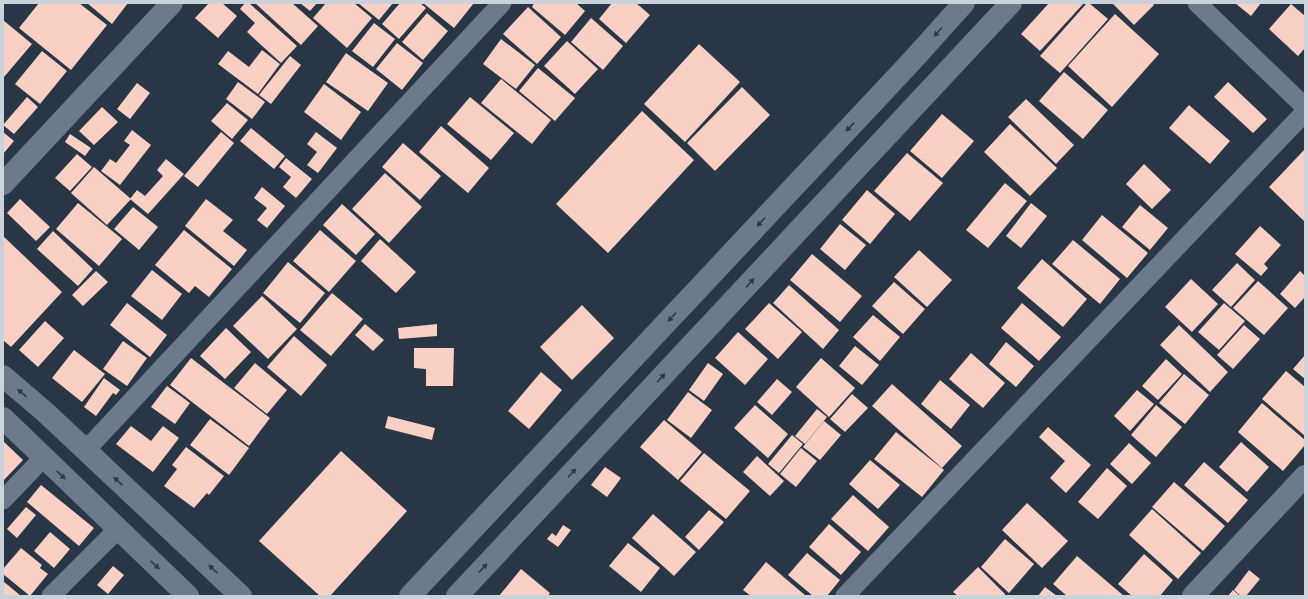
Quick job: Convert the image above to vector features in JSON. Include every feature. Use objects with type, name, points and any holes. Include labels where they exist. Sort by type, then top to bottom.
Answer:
[{"type":"street","points":[[3,184],[172,3]]},
{"type":"street","points":[[86,450],[502,3]]},
{"type":"street","points":[[410,596],[910,63],[964,3]]},
{"type":"street","points":[[457,596],[1011,3]]},
{"type":"street","points":[[1197,3],[1305,107]]},
{"type":"street","points":[[910,63],[934,86]]},
{"type":"street","points":[[845,596],[1305,112]]},
{"type":"street","points":[[3,376],[45,412],[242,596]]},
{"type":"street","points":[[3,418],[188,596]]},
{"type":"street","points":[[3,500],[43,458]]},
{"type":"street","points":[[1193,596],[1305,476]]},
{"type":"street","points":[[51,596],[118,530]]},
{"type":"building","points":[[39,3],[79,3],[107,25],[71,70],[19,28]]},
{"type":"building","points":[[87,3],[128,3],[112,24]]},
{"type":"building","points":[[209,3],[222,3],[237,16],[218,38],[195,18]]},
{"type":"building","points":[[245,3],[249,3],[297,46],[281,63],[247,32],[255,23],[240,9]]},
{"type":"building","points":[[255,3],[292,3],[318,26],[301,45]]},
{"type":"building","points":[[300,3],[317,3],[310,11]]},
{"type":"building","points":[[326,3],[354,3],[372,18],[347,48],[313,18]]},
{"type":"building","points":[[358,3],[393,3],[379,20]]},
{"type":"building","points":[[400,3],[420,3],[426,8],[399,39],[382,24]]},
{"type":"building","points":[[423,3],[474,3],[454,28]]},
{"type":"building","points":[[534,3],[576,3],[585,11],[565,35],[532,7]]},
{"type":"building","points":[[612,3],[636,3],[650,15],[626,43],[599,19]]},
{"type":"building","points":[[1049,3],[1084,3],[1040,51],[1021,34]]},
{"type":"building","points":[[1087,3],[1089,3],[1108,19],[1060,73],[1040,56]]},
{"type":"building","points":[[1112,3],[1152,3],[1154,5],[1134,25]]},
{"type":"building","points":[[1235,3],[1261,3],[1251,16]]},
{"type":"building","points":[[1291,4],[1305,16],[1305,48],[1298,56],[1269,29]]},
{"type":"building","points":[[528,7],[561,37],[537,64],[503,34]]},
{"type":"building","points":[[427,13],[448,31],[423,60],[402,42]]},
{"type":"building","points":[[1115,14],[1159,54],[1112,107],[1068,66]]},
{"type":"building","points":[[591,18],[623,46],[603,70],[571,42]]},
{"type":"building","points":[[3,20],[32,44],[4,77],[3,76]]},
{"type":"building","points":[[374,23],[395,39],[373,67],[352,51]]},
{"type":"building","points":[[501,39],[535,65],[516,89],[483,64]]},
{"type":"building","points":[[567,41],[598,69],[575,94],[544,66]]},
{"type":"building","points":[[397,43],[423,63],[402,90],[376,69]]},
{"type":"building","points":[[699,44],[740,82],[685,142],[644,104]]},
{"type":"building","points":[[262,50],[280,64],[258,94],[218,64],[228,51],[249,67]]},
{"type":"building","points":[[42,51],[67,71],[40,104],[15,84]]},
{"type":"building","points":[[346,53],[388,83],[368,111],[326,82]]},
{"type":"building","points":[[290,56],[301,65],[271,104],[259,95]]},
{"type":"building","points":[[538,68],[575,98],[555,121],[519,91]]},
{"type":"building","points":[[1064,72],[1108,110],[1083,139],[1039,101]]},
{"type":"building","points":[[501,79],[551,120],[532,144],[481,103]]},
{"type":"building","points":[[238,82],[265,102],[252,119],[226,99]]},
{"type":"building","points":[[1228,82],[1267,119],[1253,133],[1214,97]]},
{"type":"building","points":[[137,83],[150,93],[130,119],[117,109]]},
{"type":"building","points":[[324,84],[361,112],[341,140],[304,112]]},
{"type":"building","points":[[742,87],[770,115],[715,171],[687,143]]},
{"type":"building","points":[[27,97],[38,107],[14,134],[3,125]]},
{"type":"building","points":[[470,97],[514,133],[491,160],[447,124]]},
{"type":"building","points":[[1026,99],[1074,145],[1056,164],[1008,117]]},
{"type":"building","points":[[227,103],[248,120],[232,139],[211,121]]},
{"type":"building","points":[[1189,105],[1230,141],[1210,164],[1169,128]]},
{"type":"building","points":[[102,107],[118,122],[94,145],[79,131]]},
{"type":"building","points":[[642,111],[694,160],[608,253],[556,204]]},
{"type":"building","points":[[942,114],[974,141],[942,178],[910,151]]},
{"type":"building","points":[[1010,124],[1057,168],[1030,196],[984,152]]},
{"type":"building","points":[[441,126],[489,168],[468,193],[419,152]]},
{"type":"building","points":[[251,128],[285,156],[274,169],[240,141]]},
{"type":"building","points":[[132,130],[151,145],[120,185],[101,171],[110,159],[116,163],[130,145],[124,141]]},
{"type":"building","points":[[3,132],[14,141],[3,154]]},
{"type":"building","points":[[221,132],[234,143],[198,187],[184,176]]},
{"type":"building","points":[[316,132],[337,148],[318,173],[307,165],[317,152],[307,144]]},
{"type":"building","points":[[70,134],[91,148],[85,156],[65,142]]},
{"type":"building","points":[[403,143],[441,176],[420,200],[382,167]]},
{"type":"building","points":[[1305,149],[1305,222],[1269,187]]},
{"type":"building","points":[[907,153],[943,183],[910,221],[874,191]]},
{"type":"building","points":[[77,154],[92,167],[70,191],[55,178]]},
{"type":"building","points":[[286,158],[312,179],[296,198],[283,187],[291,177],[279,167]]},
{"type":"building","points":[[166,159],[184,174],[148,214],[130,199],[137,190],[145,196],[163,176],[157,170]]},
{"type":"building","points":[[1144,164],[1171,190],[1152,209],[1126,184]]},
{"type":"building","points":[[94,167],[131,199],[107,225],[71,193]]},
{"type":"building","points":[[385,173],[422,207],[389,243],[352,209]]},
{"type":"building","points":[[1005,183],[1027,201],[988,248],[966,230]]},
{"type":"building","points":[[262,187],[285,206],[267,228],[257,220],[267,208],[254,198]]},
{"type":"building","points":[[867,190],[895,214],[870,244],[842,220]]},
{"type":"building","points":[[20,199],[50,227],[36,241],[7,213]]},
{"type":"building","points":[[206,199],[233,220],[223,231],[247,250],[234,266],[185,226]]},
{"type":"building","points":[[78,203],[122,239],[99,266],[56,229]]},
{"type":"building","points":[[1031,203],[1047,216],[1021,248],[1006,236]]},
{"type":"building","points":[[342,204],[375,234],[356,255],[323,225]]},
{"type":"building","points":[[1140,205],[1168,228],[1150,250],[1122,227]]},
{"type":"building","points":[[133,207],[158,227],[139,250],[114,229]]},
{"type":"building","points":[[1102,215],[1148,253],[1127,278],[1082,240]]},
{"type":"building","points":[[840,224],[866,245],[845,270],[820,249]]},
{"type":"building","points":[[1260,226],[1281,245],[1264,264],[1268,268],[1261,276],[1235,254]]},
{"type":"building","points":[[184,230],[232,269],[209,297],[195,286],[189,293],[155,265]]},
{"type":"building","points":[[320,230],[356,261],[329,292],[293,261]]},
{"type":"building","points":[[53,231],[93,269],[78,286],[37,249]]},
{"type":"building","points":[[3,236],[62,292],[11,347],[3,340]]},
{"type":"building","points":[[380,239],[416,272],[396,293],[361,261]]},
{"type":"building","points":[[1073,240],[1120,279],[1100,304],[1052,264]]},
{"type":"building","points":[[919,250],[952,280],[927,307],[894,277]]},
{"type":"building","points":[[812,254],[862,296],[840,322],[790,280]]},
{"type":"building","points":[[1042,259],[1087,299],[1063,327],[1017,288]]},
{"type":"building","points":[[288,262],[325,293],[300,323],[263,293]]},
{"type":"building","points":[[1237,263],[1255,280],[1231,307],[1212,290]]},
{"type":"building","points":[[152,270],[182,294],[162,320],[131,296]]},
{"type":"building","points":[[96,271],[108,282],[83,306],[72,295]]},
{"type":"building","points":[[1300,271],[1305,276],[1305,297],[1295,308],[1280,294]]},
{"type":"building","points":[[1191,279],[1218,304],[1192,332],[1165,307]]},
{"type":"building","points":[[1258,281],[1288,308],[1264,335],[1233,308]]},
{"type":"building","points":[[894,282],[925,309],[903,334],[872,306]]},
{"type":"building","points":[[789,285],[839,330],[823,349],[773,303]]},
{"type":"building","points":[[332,293],[363,319],[331,356],[300,330]]},
{"type":"building","points":[[262,296],[297,329],[268,359],[233,326]]},
{"type":"building","points":[[127,303],[167,335],[150,357],[110,325]]},
{"type":"building","points":[[769,303],[802,332],[778,359],[745,329]]},
{"type":"building","points":[[1022,303],[1061,337],[1039,361],[1001,328]]},
{"type":"building","points":[[1224,303],[1245,321],[1219,350],[1198,332]]},
{"type":"building","points":[[582,305],[614,338],[572,380],[540,347]]},
{"type":"building","points":[[873,315],[900,337],[880,361],[853,337]]},
{"type":"building","points":[[45,321],[64,338],[38,367],[19,350]]},
{"type":"building","points":[[365,324],[384,340],[373,351],[355,335]]},
{"type":"building","points":[[437,324],[437,336],[399,339],[398,328]]},
{"type":"building","points":[[1179,325],[1228,372],[1210,392],[1160,345]]},
{"type":"building","points":[[1244,325],[1260,339],[1233,369],[1217,355]]},
{"type":"building","points":[[226,328],[251,352],[225,379],[200,356]]},
{"type":"building","points":[[738,332],[768,359],[745,385],[715,358]]},
{"type":"building","points":[[294,336],[327,365],[301,396],[267,367]]},
{"type":"building","points":[[123,341],[147,358],[127,386],[103,369]]},
{"type":"building","points":[[1006,342],[1034,366],[1016,387],[989,364]]},
{"type":"building","points":[[855,346],[879,365],[862,385],[839,366]]},
{"type":"building","points":[[414,348],[454,348],[453,386],[426,386],[426,369],[414,368]]},
{"type":"building","points":[[74,350],[105,374],[82,402],[52,378]]},
{"type":"building","points":[[971,353],[1005,383],[983,408],[949,379]]},
{"type":"building","points":[[1305,355],[1305,379],[1293,369]]},
{"type":"building","points":[[191,358],[270,418],[249,446],[170,385]]},
{"type":"building","points":[[821,358],[855,388],[829,417],[796,387]]},
{"type":"building","points":[[1166,359],[1182,374],[1158,400],[1142,386]]},
{"type":"building","points":[[255,363],[287,390],[267,414],[234,388]]},
{"type":"building","points":[[708,363],[723,374],[704,401],[689,390]]},
{"type":"building","points":[[1286,371],[1305,387],[1305,436],[1262,399]]},
{"type":"building","points":[[541,372],[562,390],[529,429],[508,411]]},
{"type":"building","points":[[1184,374],[1209,395],[1185,424],[1159,403]]},
{"type":"building","points":[[104,378],[120,390],[116,395],[113,393],[96,416],[84,407]]},
{"type":"building","points":[[777,379],[792,392],[772,415],[757,402]]},
{"type":"building","points":[[940,380],[970,405],[951,429],[921,404]]},
{"type":"building","points":[[892,384],[962,446],[942,468],[872,406]]},
{"type":"building","points":[[167,386],[190,403],[175,424],[151,407]]},
{"type":"building","points":[[1137,390],[1154,404],[1130,431],[1114,416]]},
{"type":"building","points":[[688,392],[712,410],[691,438],[667,420]]},
{"type":"building","points":[[852,394],[868,408],[845,432],[830,419]]},
{"type":"building","points":[[1262,403],[1305,440],[1305,445],[1283,471],[1238,432]]},
{"type":"building","points":[[755,405],[788,434],[768,458],[734,428]]},
{"type":"building","points":[[1156,405],[1182,427],[1156,457],[1131,435]]},
{"type":"building","points":[[817,409],[827,417],[805,444],[795,436]]},
{"type":"building","points":[[388,416],[435,428],[432,440],[385,428]]},
{"type":"building","points":[[210,419],[249,448],[229,475],[190,445]]},
{"type":"building","points":[[664,420],[702,452],[678,480],[640,447]]},
{"type":"building","points":[[824,421],[841,435],[820,460],[803,447]]},
{"type":"building","points":[[131,426],[151,441],[163,426],[179,438],[153,472],[116,444]]},
{"type":"building","points":[[1048,427],[1091,465],[1066,493],[1050,478],[1065,461],[1039,437]]},
{"type":"building","points":[[896,432],[944,470],[922,497],[874,459]]},
{"type":"building","points":[[792,435],[803,444],[779,473],[768,464]]},
{"type":"building","points":[[3,441],[23,460],[3,481]]},
{"type":"building","points":[[1241,442],[1269,467],[1247,492],[1219,467]]},
{"type":"building","points":[[1129,443],[1151,463],[1132,484],[1110,464]]},
{"type":"building","points":[[186,447],[224,476],[209,495],[207,493],[194,508],[164,486],[177,469],[172,465]]},
{"type":"building","points":[[801,448],[817,461],[796,487],[780,474]]},
{"type":"building","points":[[341,451],[407,511],[330,596],[320,596],[259,541]]},
{"type":"building","points":[[704,453],[750,491],[726,519],[680,481]]},
{"type":"building","points":[[757,456],[784,481],[770,496],[743,472]]},
{"type":"building","points":[[870,460],[900,485],[878,509],[849,484]]},
{"type":"building","points":[[1204,462],[1248,500],[1228,523],[1184,485]]},
{"type":"building","points":[[605,467],[621,478],[607,497],[591,485]]},
{"type":"building","points":[[1107,468],[1127,486],[1098,519],[1078,502]]},
{"type":"building","points":[[1174,482],[1225,526],[1203,551],[1152,507]]},
{"type":"building","points":[[41,485],[94,528],[79,546],[27,502]]},
{"type":"building","points":[[853,495],[889,527],[868,551],[831,519]]},
{"type":"building","points":[[1027,503],[1068,541],[1042,568],[1002,530]]},
{"type":"building","points":[[26,507],[36,515],[17,538],[7,529]]},
{"type":"building","points":[[1152,509],[1201,553],[1178,579],[1129,535]]},
{"type":"building","points":[[709,510],[724,522],[699,550],[685,537]]},
{"type":"building","points":[[653,514],[696,552],[674,576],[632,538]]},
{"type":"building","points":[[829,524],[861,552],[841,575],[809,547]]},
{"type":"building","points":[[563,525],[571,530],[558,547],[547,539],[552,533],[556,536]]},
{"type":"building","points":[[50,532],[70,549],[54,568],[34,551]]},
{"type":"building","points":[[1005,539],[1034,564],[1009,593],[981,567]]},
{"type":"building","points":[[628,543],[660,568],[641,592],[609,566]]},
{"type":"building","points":[[21,548],[42,565],[40,568],[48,574],[30,596],[3,574],[3,569]]},
{"type":"building","points":[[807,553],[840,580],[827,596],[813,596],[788,575]]},
{"type":"building","points":[[1144,554],[1173,580],[1160,596],[1132,596],[1118,584]]},
{"type":"building","points":[[1077,556],[1124,596],[1067,596],[1053,584]]},
{"type":"building","points":[[766,562],[806,596],[751,596],[743,590]]},
{"type":"building","points":[[113,566],[124,575],[108,594],[97,585]]},
{"type":"building","points":[[978,567],[1005,594],[1004,596],[958,596],[953,592]]},
{"type":"building","points":[[521,569],[550,593],[548,596],[499,596]]},
{"type":"building","points":[[1249,570],[1260,579],[1246,596],[1241,596],[1234,590]]},
{"type":"building","points":[[3,581],[21,596],[3,596]]},
{"type":"building","points":[[1045,587],[1057,596],[1038,596]]},
{"type":"building","points":[[1233,590],[1240,596],[1228,596]]}]
